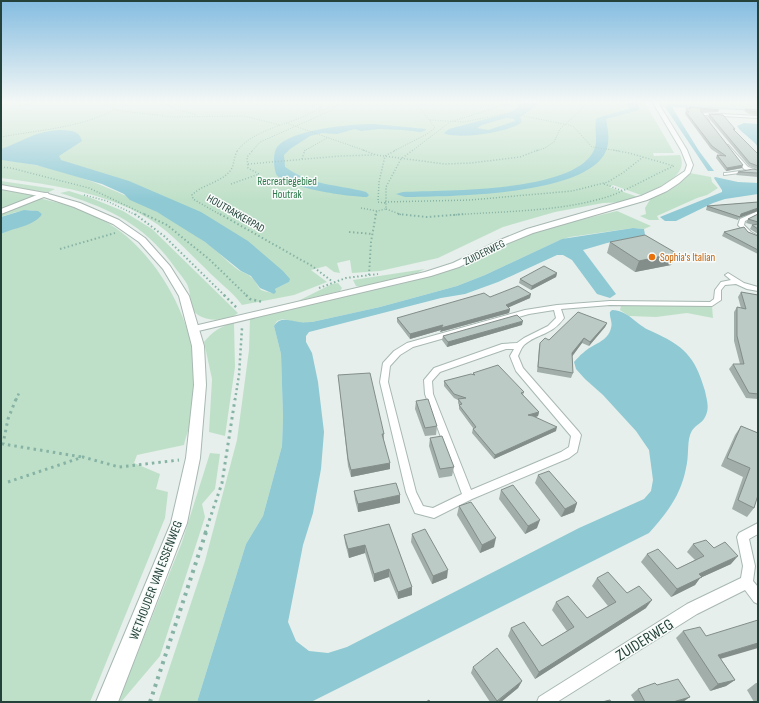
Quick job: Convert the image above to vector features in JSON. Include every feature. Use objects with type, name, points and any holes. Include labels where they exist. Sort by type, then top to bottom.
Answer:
[{"type":"street","name":"ZUIDERWEG","points":[[194,329],[242,314],[428,274],[456,265],[503,242],[530,231],[644,198],[664,190],[690,169],[689,160],[674,134]]},
{"type":"street","name":"WETHOUDER VAN ESSENWEG","points":[[1,187],[46,195],[77,205],[116,222],[142,240],[167,268],[184,296],[194,329],[199,355],[200,385],[193,458],[179,523],[107,702]]},
{"type":"street","points":[[1,212],[46,195]]},
{"type":"lane","points":[[723,140],[746,168],[758,171]]},
{"type":"lane","points":[[726,174],[752,170]]},
{"type":"lane","points":[[758,213],[742,220],[741,225],[748,233],[758,238]]},
{"type":"lane","points":[[728,275],[736,282],[746,287],[758,289]]},
{"type":"lane","points":[[519,346],[514,356],[519,369],[576,434],[574,449],[565,455],[468,496],[434,513],[419,510],[411,492],[384,382],[386,365],[398,353],[410,345],[528,312],[556,307],[610,303],[712,304],[717,300],[718,290],[723,283],[736,282]]},
{"type":"lane","points":[[468,496],[429,394],[428,380],[437,370],[505,346],[519,346],[545,332],[558,323],[560,318],[556,307]]},
{"type":"lane","points":[[758,528],[743,537],[749,566],[747,582],[758,598]]},
{"type":"lane","name":"ZUIDERWEG","points":[[544,702],[692,609],[747,582]]},
{"type":"path","points":[[1,136],[12,134]]},
{"type":"path","name":"HOUTRAKKERPAD","points":[[262,134],[249,140],[236,153],[234,165],[231,171],[196,191],[192,195],[193,199],[312,266],[333,282],[346,278],[369,275],[369,254],[373,234]]},
{"type":"path","points":[[231,184],[259,174],[248,168],[247,157],[260,142],[277,134]]},
{"type":"path","points":[[316,134],[376,155]]},
{"type":"path","points":[[426,134],[385,156],[382,161],[378,202],[412,203],[491,200],[564,193],[604,184],[643,158]]},
{"type":"path","points":[[386,209],[386,187],[401,159],[434,134]]},
{"type":"path","points":[[248,164],[302,159],[376,155],[401,159],[459,164],[520,156],[545,148],[554,142],[556,134]]},
{"type":"path","points":[[361,208],[377,211],[386,209],[395,214],[416,217],[486,214],[553,207],[609,196],[623,191],[648,177],[674,166],[592,147],[580,134]]},
{"type":"path","points":[[302,159],[303,152],[305,150],[310,146],[328,138]]},
{"type":"path","points":[[1,167],[11,168],[89,188],[166,225],[210,260],[250,300],[266,303]]},
{"type":"path","points":[[604,184],[644,198]]},
{"type":"path","points":[[349,232],[373,234],[374,217],[377,211]]},
{"type":"path","points":[[60,249],[127,229]]},
{"type":"path","points":[[150,702],[222,483],[239,375],[242,314]]},
{"type":"path","points":[[19,393],[8,419],[2,443],[83,457],[119,467],[146,465],[193,458]]},
{"type":"path","points":[[8,482],[83,457]]},
{"type":"green space","name":"Recreatiegebied Houtrak","points":[[1,134],[663,134],[674,153],[653,153],[654,156],[680,155],[682,163],[680,170],[670,181],[641,195],[613,185],[609,187],[641,198],[628,202],[603,203],[555,212],[503,227],[438,258],[380,271],[352,273],[350,260],[337,263],[340,273],[334,272],[326,266],[311,270],[327,282],[294,295],[242,305],[230,291],[170,234],[140,213],[82,192],[62,187],[1,178],[1,160],[55,170],[108,188],[134,200],[159,213],[210,246],[240,271],[250,276],[261,290],[271,293],[275,289],[289,282],[157,200],[41,157],[1,157]]},
{"type":"green space","points":[[690,173],[711,177],[712,182],[718,188],[707,195],[657,216],[659,220],[649,220],[640,216],[646,214],[645,208],[651,198],[682,181]]},
{"type":"green space","points":[[1,181],[55,189],[47,193],[1,185]]},
{"type":"green space","points":[[1,189],[37,196],[25,202],[1,209]]},
{"type":"green space","points":[[69,191],[123,211],[152,229],[238,313],[229,318],[218,320],[207,319],[198,315],[191,305],[187,284],[152,241],[125,220],[110,212],[95,205],[60,193]]},
{"type":"green space","points":[[40,199],[74,207],[96,216],[119,230],[134,243],[161,275],[171,293],[187,330],[192,349],[194,406],[184,445],[137,455],[134,463],[160,474],[156,489],[168,492],[165,518],[90,702],[1,702],[1,234],[28,223],[38,218],[42,214],[27,210],[1,217],[1,214]]},
{"type":"green space","points":[[617,211],[651,226],[644,229],[633,228],[570,237],[457,286],[380,307],[312,322],[300,323],[283,319],[277,321],[274,326],[281,354],[283,417],[282,446],[263,516],[246,544],[197,702],[158,702],[205,561],[237,440],[249,350],[250,318],[405,283],[448,271],[464,266],[513,240],[538,230]]},
{"type":"green space","points":[[425,269],[417,273],[362,287],[356,286],[353,280]]},
{"type":"green space","points":[[338,283],[342,288],[340,291],[298,301],[332,284]]},
{"type":"green space","points":[[621,306],[712,306],[713,318],[687,313],[656,317],[629,316],[620,310]]},
{"type":"green space","points":[[234,323],[235,367],[225,436],[209,432],[212,379],[204,342],[218,330]]},
{"type":"green space","points":[[210,453],[220,454],[215,489],[202,504],[205,517],[160,656],[121,702],[118,702],[182,542]]},
{"type":"water","points":[[36,134],[78,134],[82,141],[59,156],[61,160],[129,181],[201,212],[248,241],[283,271],[290,279],[289,282],[275,289],[276,292],[274,294],[260,288],[251,276],[241,271],[205,242],[157,212],[130,200],[124,194],[102,184],[36,165],[1,160],[1,149]]},
{"type":"water","points":[[302,134],[319,134],[310,136],[290,149],[284,155],[285,167],[305,178],[324,184],[355,189],[366,192],[369,195],[367,197],[318,191],[291,184],[282,179],[276,174],[274,156],[277,147],[295,136]]},
{"type":"water","points":[[446,134],[484,134],[460,136]]},
{"type":"water","points":[[596,134],[608,134],[608,146],[604,155],[590,169],[568,179],[541,186],[480,194],[405,197],[396,194],[403,192],[505,187],[534,182],[560,175],[580,165],[593,152]]},
{"type":"water","points":[[683,134],[688,134],[714,171],[708,171]]},
{"type":"water","points":[[744,134],[758,134],[758,147]]},
{"type":"water","points":[[714,178],[738,182],[758,183],[758,194],[725,199],[713,203],[676,221],[665,221],[660,217],[722,192]]},
{"type":"water","points":[[24,210],[38,211],[42,214],[39,218],[29,224],[1,234],[1,217]]},
{"type":"water","points":[[633,228],[644,229],[645,235],[583,250],[616,294],[610,298],[597,294],[572,260],[563,255],[557,255],[498,282],[465,294],[441,298],[309,332],[306,336],[306,342],[312,353],[318,382],[324,432],[321,469],[313,513],[303,545],[288,622],[296,641],[309,651],[328,653],[347,647],[579,528],[644,499],[651,491],[653,480],[649,450],[636,431],[603,395],[576,369],[574,362],[587,350],[607,337],[611,326],[610,312],[612,310],[623,312],[646,328],[680,347],[687,354],[697,369],[707,401],[708,409],[703,420],[694,428],[690,435],[687,464],[681,487],[667,511],[649,533],[311,702],[197,702],[246,544],[263,516],[282,446],[283,417],[281,354],[274,326],[282,320],[312,322],[380,307],[457,286],[485,275],[562,239]]},
{"type":"building","points":[[703,134],[719,134],[743,165],[727,168],[717,155],[726,156],[712,146]]},
{"type":"building","points":[[726,134],[738,134],[758,154],[758,166],[750,163]]},
{"type":"building","points":[[753,169],[758,170],[758,173],[738,172]]},
{"type":"building","points":[[758,202],[758,208],[741,214],[740,217],[707,206]]},
{"type":"building","points":[[758,214],[758,222],[748,219]]},
{"type":"building","points":[[758,224],[758,229],[752,225]]},
{"type":"building","points":[[744,227],[748,232],[758,236],[758,250],[724,232]]},
{"type":"building","points":[[645,235],[676,253],[639,261],[610,242]]},
{"type":"building","points":[[544,266],[557,273],[532,286],[520,279]]},
{"type":"building","points":[[518,286],[531,294],[506,305],[510,309],[441,328],[443,325],[410,334],[397,318],[484,293],[490,297]]},
{"type":"building","points":[[741,292],[758,295],[758,394],[749,393],[733,364],[744,364],[737,336],[737,307],[746,309]]},
{"type":"building","points":[[578,312],[607,323],[590,342],[584,338],[572,353],[573,373],[538,367],[540,343],[545,338],[549,340]]},
{"type":"building","points":[[517,315],[523,321],[448,342],[443,336]]},
{"type":"building","points":[[498,365],[524,392],[521,393],[539,412],[528,415],[557,427],[495,455],[473,429],[476,427],[459,405],[462,404],[458,399],[466,398],[454,394],[444,381],[471,374],[475,375],[473,373]]},
{"type":"building","points":[[370,373],[384,434],[382,434],[390,463],[351,470],[348,459],[338,375]]},
{"type":"building","points":[[428,399],[437,426],[425,428],[416,401]]},
{"type":"building","points":[[741,426],[758,433],[758,495],[754,508],[738,500],[750,468],[727,458]]},
{"type":"building","points":[[442,436],[454,467],[440,469],[430,438]]},
{"type":"building","points":[[549,471],[577,503],[565,509],[538,475]]},
{"type":"building","points":[[396,483],[400,495],[358,504],[354,491]]},
{"type":"building","points":[[513,485],[540,520],[528,526],[501,490]]},
{"type":"building","points":[[471,502],[496,538],[482,545],[459,506]]},
{"type":"building","points":[[389,524],[412,587],[398,592],[389,569],[374,574],[365,545],[348,549],[344,535]]},
{"type":"building","points":[[425,529],[448,570],[433,576],[412,534]]},
{"type":"building","points":[[706,540],[714,548],[725,542],[738,556],[699,574],[702,577],[677,589],[647,554],[658,549],[677,569],[704,556],[693,544]]},
{"type":"building","points":[[608,572],[627,593],[639,586],[652,600],[539,672],[511,628],[524,622],[542,646],[574,627],[556,602],[568,596],[587,618],[616,602],[597,578]]},
{"type":"building","points":[[758,620],[758,643],[718,655],[735,680],[718,684],[683,631],[700,627],[706,636]]},
{"type":"building","points":[[497,648],[522,681],[497,701],[473,667]]},
{"type":"building","points":[[678,679],[690,697],[673,702],[645,702],[638,689],[655,683],[657,685]]},
{"type":"place","name":"Sophia's Italian","points":[[652,257]]}]
